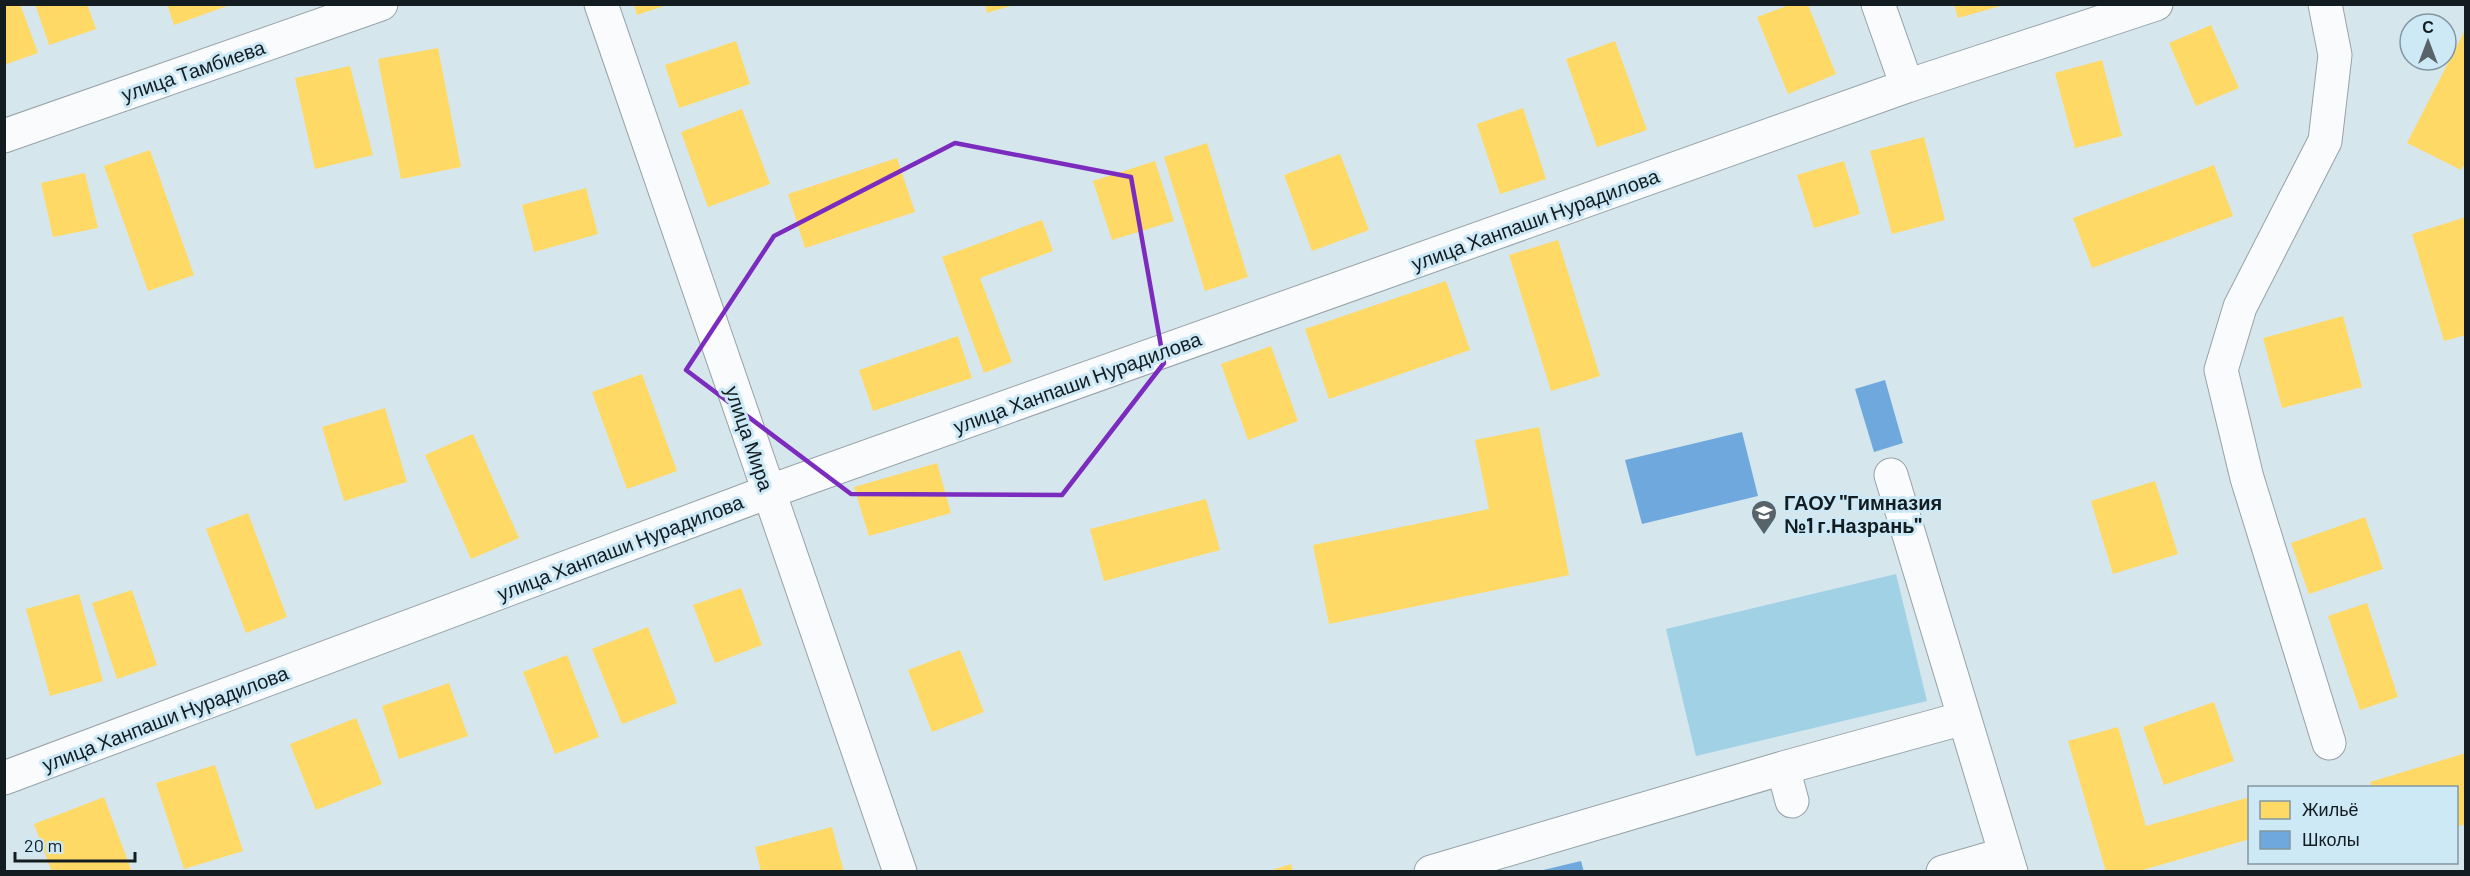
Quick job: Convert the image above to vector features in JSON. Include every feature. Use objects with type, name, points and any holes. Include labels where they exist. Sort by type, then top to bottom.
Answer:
[{"type":"street","name":"улица Тамбиева","points":[[4,136],[381,4]]},
{"type":"street","name":"улица Мира","points":[[601,4],[900,872]]},
{"type":"street","points":[[1878,4],[1907,86]]},
{"type":"street","name":"улица Ханпаши Нурадилова","points":[[4,778],[768,492],[1907,86],[2156,4]]},
{"type":"street","points":[[2325,4],[2335,56],[2325,141],[2240,307],[2221,370],[2247,478],[2329,743]]},
{"type":"street","points":[[1891,475],[2008,863],[1943,872]]},
{"type":"street","points":[[1431,872],[1783,768],[1964,718]]},
{"type":"street","points":[[1783,768],[1792,801]]},
{"type":"highlighted area","points":[[955,143],[1131,177],[1164,363],[1062,495],[851,494],[686,370],[774,236]]},
{"type":"shaded area","points":[[1896,574],[1927,701],[1696,756],[1666,629]]},
{"type":"building: Жильё","points":[[4,4],[20,4],[38,53],[4,65]]},
{"type":"building: Жильё","points":[[35,4],[87,4],[96,29],[49,45]]},
{"type":"building: Жильё","points":[[167,4],[230,4],[230,5],[174,25]]},
{"type":"building: Жильё","points":[[634,4],[667,4],[667,5],[637,15]]},
{"type":"building: Жильё","points":[[985,4],[1014,4],[1014,5],[987,13]]},
{"type":"building: Жильё","points":[[1954,4],[2004,4],[2004,5],[1958,18]]},
{"type":"building: Жильё","points":[[1789,5],[1808,5],[1836,74],[1788,94],[1757,17]]},
{"type":"building: Жильё","points":[[2211,25],[2239,88],[2196,106],[2169,43]]},
{"type":"building: Жильё","points":[[2466,28],[2466,161],[2461,170],[2407,143],[2443,72],[2458,72],[2458,44]]},
{"type":"building: Жильё","points":[[736,41],[750,84],[679,108],[665,65]]},
{"type":"building: Жильё","points":[[1615,41],[1647,130],[1597,147],[1566,59]]},
{"type":"building: Жильё","points":[[438,48],[461,167],[401,179],[378,59]]},
{"type":"building: Жильё","points":[[2102,60],[2122,136],[2075,148],[2055,73]]},
{"type":"building: Жильё","points":[[350,66],[373,155],[315,169],[295,78]]},
{"type":"building: Жильё","points":[[1523,108],[1546,179],[1500,194],[1477,124]]},
{"type":"building: Жильё","points":[[742,109],[770,184],[708,207],[681,132]]},
{"type":"building: Жильё","points":[[1924,137],[1945,220],[1892,234],[1870,151]]},
{"type":"building: Жильё","points":[[1207,143],[1248,277],[1205,291],[1164,157]]},
{"type":"building: Жильё","points":[[150,150],[194,275],[148,291],[104,166]]},
{"type":"building: Жильё","points":[[1340,154],[1369,230],[1312,251],[1284,175]]},
{"type":"building: Жильё","points":[[897,158],[915,212],[805,248],[788,194]]},
{"type":"building: Жильё","points":[[1155,161],[1174,221],[1112,240],[1093,181]]},
{"type":"building: Жильё","points":[[1844,161],[1860,214],[1814,228],[1797,175]]},
{"type":"building: Жильё","points":[[2214,165],[2233,216],[2092,268],[2073,218]]},
{"type":"building: Жильё","points":[[85,173],[98,228],[53,237],[41,183]]},
{"type":"building: Жильё","points":[[586,188],[598,234],[534,252],[522,205]]},
{"type":"building: Жильё","points":[[2466,217],[2466,335],[2444,341],[2412,234]]},
{"type":"building: Жильё","points":[[1042,220],[1053,251],[980,278],[1012,362],[984,373],[942,257]]},
{"type":"building: Жильё","points":[[1558,240],[1600,376],[1551,391],[1509,255]]},
{"type":"building: Жильё","points":[[1446,281],[1470,350],[1329,399],[1305,329]]},
{"type":"building: Жильё","points":[[2343,316],[2362,387],[2282,408],[2263,338]]},
{"type":"building: Жильё","points":[[958,336],[972,378],[873,411],[859,370]]},
{"type":"building: Жильё","points":[[1271,346],[1298,421],[1248,440],[1221,364]]},
{"type":"building: Жильё","points":[[642,374],[677,471],[627,489],[592,392]]},
{"type":"building: Жильё","points":[[385,408],[407,482],[344,501],[322,427]]},
{"type":"building: Жильё","points":[[1539,427],[1569,575],[1329,624],[1313,545],[1489,509],[1475,440]]},
{"type":"building: Жильё","points":[[473,434],[519,538],[471,559],[425,455]]},
{"type":"building: Жильё","points":[[937,463],[951,513],[869,536],[854,487]]},
{"type":"building: Жильё","points":[[2155,481],[2178,554],[2113,574],[2091,501]]},
{"type":"building: Жильё","points":[[1206,499],[1220,550],[1104,581],[1090,529]]},
{"type":"building: Жильё","points":[[248,513],[287,617],[246,633],[206,529]]},
{"type":"building: Жильё","points":[[2365,517],[2383,569],[2309,594],[2291,543]]},
{"type":"building: Жильё","points":[[741,588],[762,645],[715,663],[693,605]]},
{"type":"building: Жильё","points":[[132,590],[157,665],[117,679],[92,603]]},
{"type":"building: Жильё","points":[[79,594],[103,681],[50,696],[26,609]]},
{"type":"building: Жильё","points":[[2367,603],[2398,697],[2360,710],[2328,616]]},
{"type":"building: Жильё","points":[[648,627],[677,703],[622,724],[592,649]]},
{"type":"building: Жильё","points":[[960,650],[984,712],[932,732],[908,670]]},
{"type":"building: Жильё","points":[[567,655],[599,737],[555,754],[523,672]]},
{"type":"building: Жильё","points":[[449,683],[468,736],[399,759],[382,706]]},
{"type":"building: Жильё","points":[[2214,702],[2234,761],[2164,785],[2143,727]]},
{"type":"building: Жильё","points":[[356,718],[382,784],[316,810],[290,744]]},
{"type":"building: Жильё","points":[[2118,727],[2146,826],[2248,798],[2248,840],[2136,872],[2106,872],[2068,741]]},
{"type":"building: Жильё","points":[[2466,753],[2466,824],[2458,826],[2458,786],[2371,786],[2370,782]]},
{"type":"building: Жильё","points":[[215,765],[243,851],[184,869],[156,783]]},
{"type":"building: Жильё","points":[[104,797],[132,872],[52,872],[34,824]]},
{"type":"building: Жильё","points":[[832,827],[844,872],[761,872],[755,847]]},
{"type":"building: Жильё","points":[[1291,864],[1293,872],[1268,872],[1268,871]]},
{"type":"building: Школы","points":[[1885,380],[1903,443],[1874,452],[1855,389]]},
{"type":"building: Школы","points":[[1742,432],[1758,496],[1642,524],[1625,460]]},
{"type":"building: Школы","points":[[1581,861],[1584,872],[1539,872],[1539,871]]},
{"type":"place","name":"ГАОУ \"Гимназия №1 г.Назрань\"","points":[[1764,536]]}]
